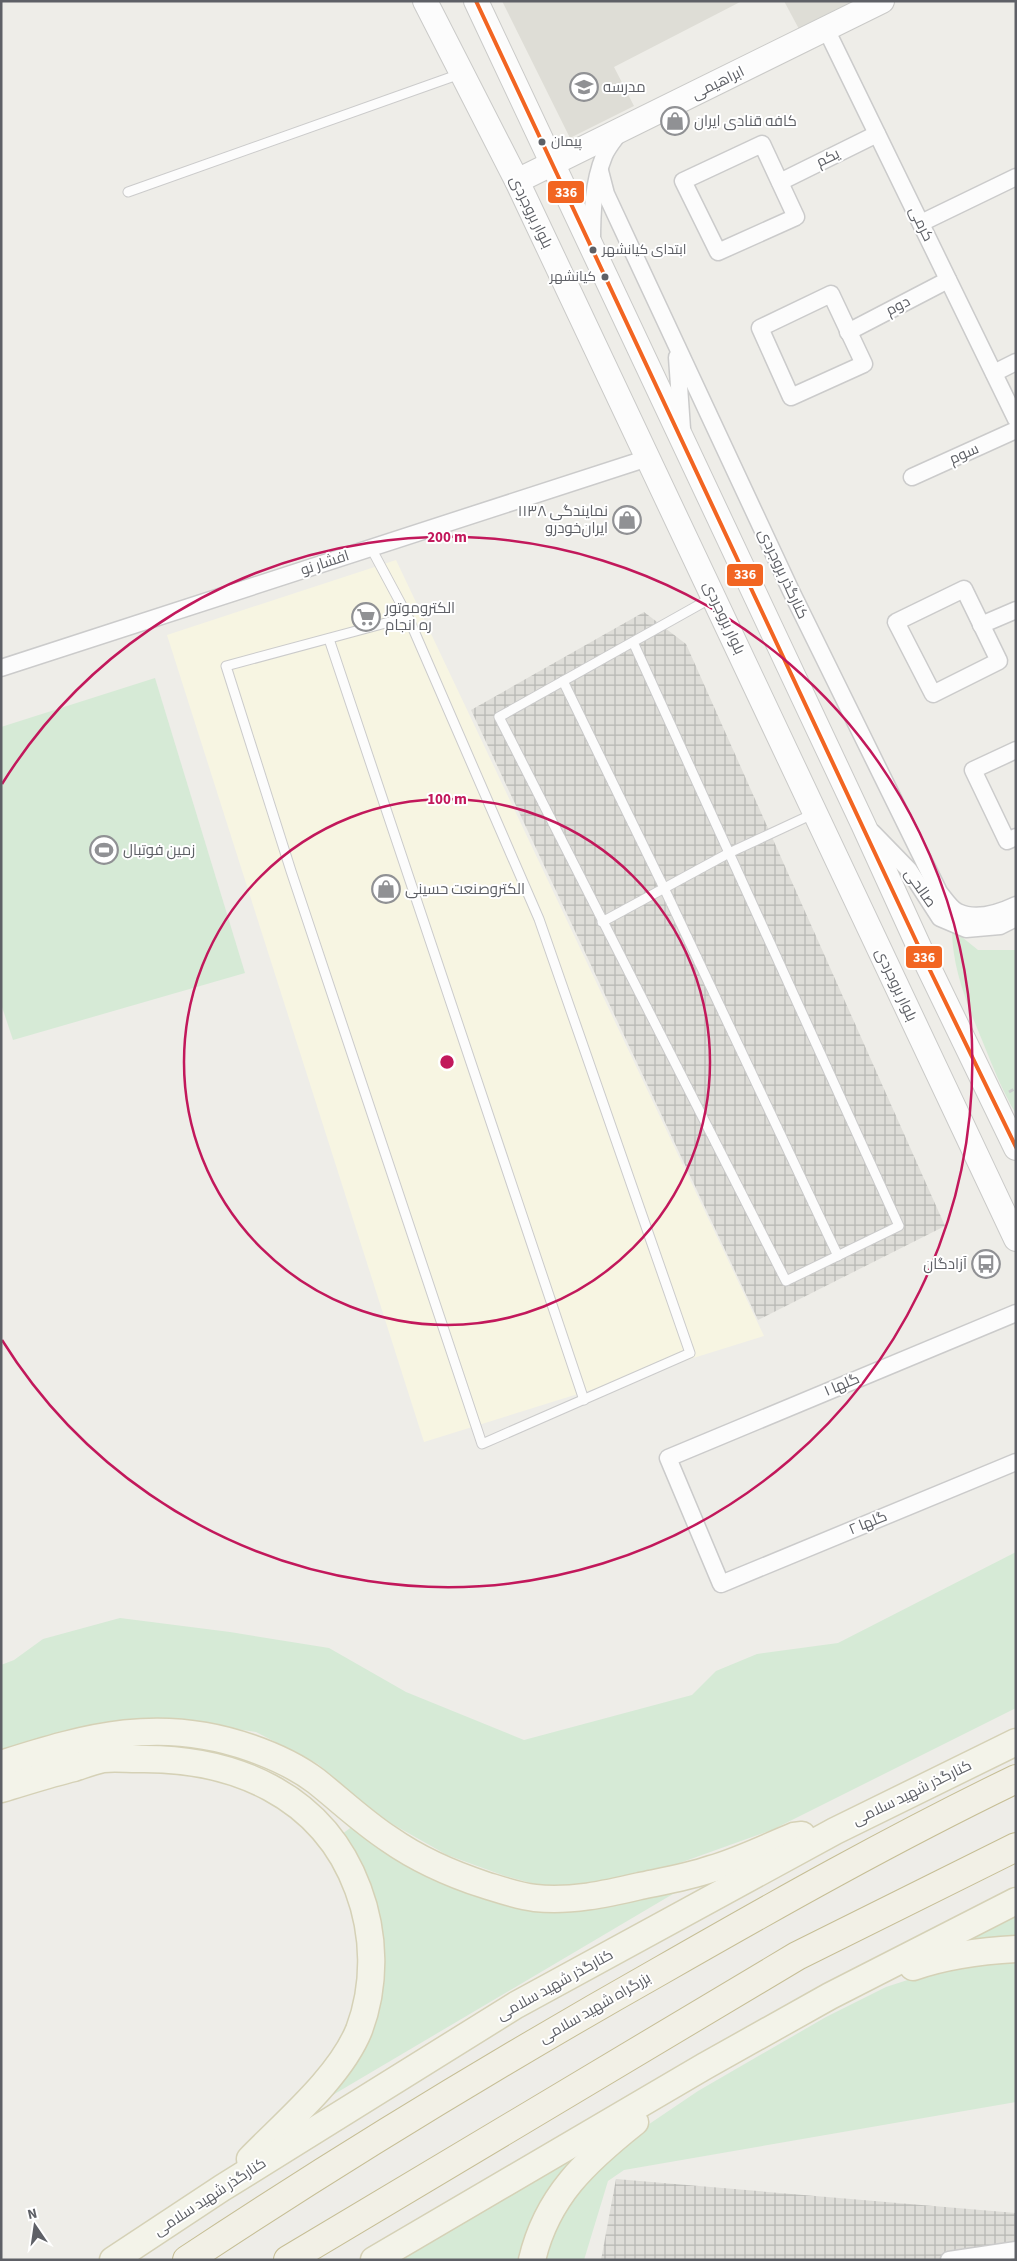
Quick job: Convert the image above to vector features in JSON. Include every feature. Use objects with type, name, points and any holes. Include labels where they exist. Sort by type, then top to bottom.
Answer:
[{"type":"highway","name":"بزرگراه شهید سلامی","points":[[187,2260],[282,2198],[553,2031],[769,1908],[962,1805],[1016,1779]]},
{"type":"highway","points":[[288,2260],[797,1956],[1016,1846]]},
{"type":"main road","name":"بلوار بروجردی","points":[[425,1],[460,74],[517,181],[1016,1239]]},
{"type":"main road","points":[[476,1],[592,244],[925,960],[1016,1148]]},
{"type":"main road","name":"ابراهیمی","points":[[517,181],[882,1]]},
{"type":"main road","points":[[998,1108],[1016,1127]]},
{"type":"main road","points":[[1,1764],[84,1740],[134,1732],[167,1730],[202,1734],[232,1741],[276,1757],[314,1779],[388,1839],[416,1856],[453,1874],[534,1898],[576,1898],[606,1894],[711,1869],[794,1836],[835,1830]]},
{"type":"main road","name":"کنارگذر شهید سلامی","points":[[112,2260],[222,2188],[516,2005],[835,1830],[1016,1742]]},
{"type":"main road","points":[[1,1789],[102,1760],[165,1758],[223,1768],[266,1786],[306,1812],[328,1835],[348,1864],[362,1898],[371,1940],[370,1984],[359,2029],[336,2070],[222,2188]]},
{"type":"main road","points":[[374,2260],[705,2066],[830,1996],[1016,1901]]},
{"type":"main road","points":[[830,1996],[939,1958],[981,1950],[1016,1949]]},
{"type":"main road","points":[[532,2260],[536,2244],[550,2210],[570,2180],[590,2159],[705,2066]]},
{"type":"street","name":"کرمی","points":[[826,29],[1016,419]]},
{"type":"street","points":[[592,244],[592,211],[604,154],[621,131]]},
{"type":"street","name":"یکم","points":[[780,182],[877,134]]},
{"type":"street","points":[[762,144],[780,182],[796,217],[718,252],[683,181],[762,144]]},
{"type":"street","name":"کنارگذر بروجردی","points":[[600,171],[606,194],[791,592],[939,892],[957,912],[978,916],[1000,912],[1016,905]]},
{"type":"street","points":[[921,223],[1016,177]]},
{"type":"street","name":"دوم","points":[[848,332],[948,280]]},
{"type":"street","points":[[831,294],[848,332],[864,364],[792,397],[760,328],[831,294]]},
{"type":"street","points":[[677,346],[682,437]]},
{"type":"street","points":[[994,373],[1016,362]]},
{"type":"street","name":"سوم","points":[[912,477],[1016,430]]},
{"type":"street","name":"افشار نو","points":[[1,668],[648,458]]},
{"type":"street","points":[[964,589],[981,625],[999,661],[933,694],[896,622],[964,589]]},
{"type":"street","points":[[981,625],[1016,610]]},
{"type":"street","points":[[1016,750],[973,770],[1007,841],[1016,837]]},
{"type":"street","name":"صالحی","points":[[863,824],[909,870],[940,918],[966,929],[1000,926],[1016,918]]},
{"type":"street","name":"گلها ۱","points":[[721,1584],[668,1458],[1016,1313]]},
{"type":"street","name":"گلها ۲","points":[[721,1584],[1016,1462]]},
{"type":"street","points":[[949,2260],[1016,2250]]},
{"type":"lane","points":[[128,192],[460,74]]},
{"type":"lane","points":[[371,548],[408,617],[539,919],[690,1353],[482,1444],[291,871],[226,666],[408,617]]},
{"type":"lane","points":[[633,642],[898,1226],[786,1281],[499,717],[714,596]]},
{"type":"lane","points":[[329,639],[584,1400]]},
{"type":"lane","points":[[563,681],[664,888],[838,1256]]},
{"type":"lane","points":[[602,922],[729,853],[815,813]]},
{"type":"shaded area","name":"مدرسه","points":[[502,1],[742,1],[614,67],[634,106],[570,138]]},
{"type":"shaded area","points":[[784,1],[854,1],[799,29]]},
{"type":"shaded area","points":[[396,560],[764,1336],[424,1442],[167,635]]},
{"type":"shaded area","points":[[644,612],[686,644],[945,1226],[758,1320],[471,710]]},
{"type":"shaded area","points":[[616,2179],[1016,2213],[1016,2260],[601,2260]]},
{"type":"green space","name":"زمین فوتبال","points":[[155,678],[245,973],[13,1040],[1,1004],[1,727]]},
{"type":"green space","points":[[952,929],[978,950],[1016,950],[1016,1114],[1006,1096],[966,999],[955,958]]},
{"type":"green space","points":[[1016,1552],[1016,1708],[772,1830],[635,1879],[564,1887],[535,1884],[505,1876],[447,1855],[387,1821],[363,1804],[318,1764],[256,1732],[185,1721],[1,1755],[1,1665],[14,1660],[43,1639],[120,1618],[230,1632],[329,1648],[406,1692],[524,1740],[692,1695],[716,1671],[757,1654],[838,1643]]},
{"type":"green space","points":[[353,1826],[476,1894],[700,1878],[326,2099],[370,2026],[342,1834]]},
{"type":"green space","points":[[1016,1915],[1016,1939],[957,1946]]},
{"type":"green space","points":[[1016,1956],[1016,2102],[624,2170],[608,2181],[584,2260],[540,2260],[558,2213],[630,2137],[698,2091],[826,2017],[886,1987],[923,1975]]},
{"type":"green space","points":[[616,2125],[524,2260],[383,2260]]},
{"type":"transit line","name":"336","points":[[476,1],[925,960],[1016,1147]]},
{"type":"place","name":"مدرسه","points":[[584,87]]},
{"type":"place","name":"کافه قنادی ایران","points":[[675,121]]},
{"type":"place","name":"پیمان","points":[[542,142]]},
{"type":"place","name":"ابتدای کیانشهر","points":[[593,250]]},
{"type":"place","name":"کیانشهر","points":[[605,277]]},
{"type":"place","name":"نمایندگی ۱۱۳۸ ایران‌خودرو","points":[[627,520]]},
{"type":"place","name":"الکتروموتور ره انجام","points":[[366,617]]},
{"type":"place","name":"زمین فوتبال","points":[[104,850]]},
{"type":"place","name":"الکتروصنعت حسینی","points":[[386,889]]},
{"type":"place","name":"آزادگان","points":[[986,1264]]}]
